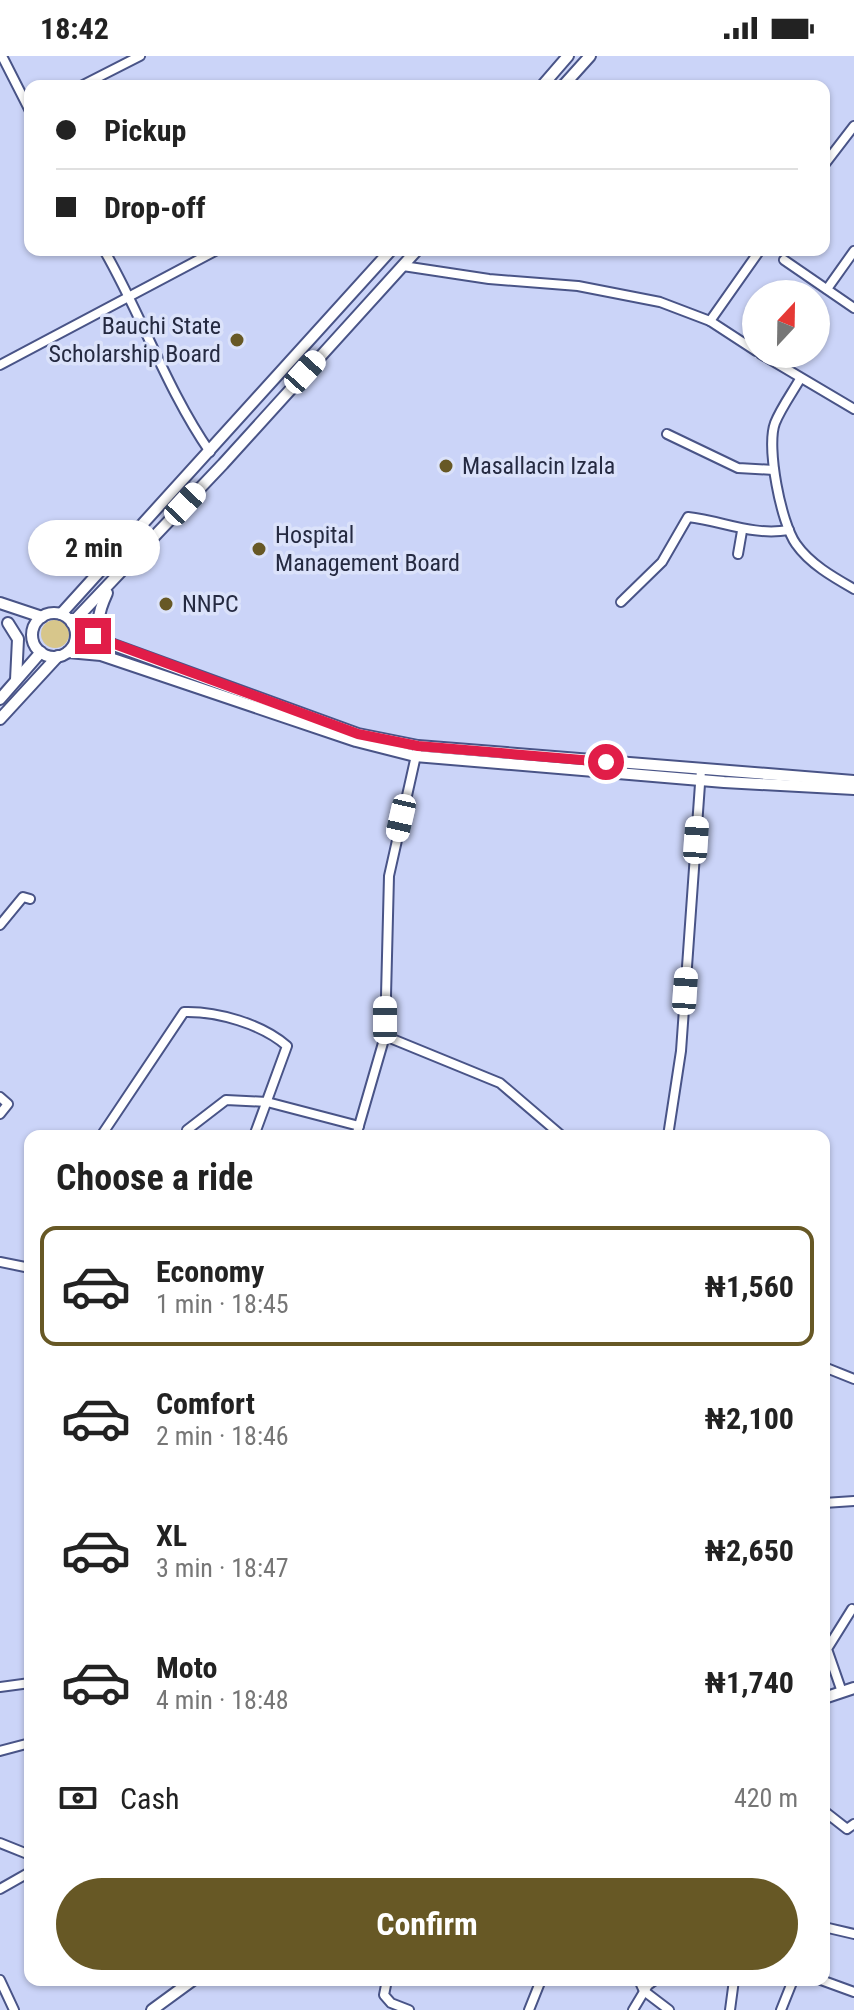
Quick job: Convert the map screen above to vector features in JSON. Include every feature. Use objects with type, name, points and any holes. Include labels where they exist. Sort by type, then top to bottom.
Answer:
[{"type":"street","points":[[2,56],[24,99]]},
{"type":"street","points":[[93,80],[140,56]]},
{"type":"street","points":[[547,80],[568,56]]},
{"type":"street","points":[[568,80],[590,56]]},
{"type":"street","points":[[830,157],[854,126]]},
{"type":"street","points":[[830,285],[854,251]]},
{"type":"street","points":[[107,256],[131,297],[182,405],[210,452]]},
{"type":"street","points":[[0,365],[206,256]]},
{"type":"street","points":[[0,603],[42,617],[61,614],[386,256]]},
{"type":"street","points":[[0,719],[75,641],[74,625],[412,256]]},
{"type":"street","points":[[710,321],[756,256]]},
{"type":"street","points":[[784,260],[814,280]]},
{"type":"street","points":[[403,266],[489,279],[578,286],[660,302],[710,321],[742,342]]},
{"type":"street","points":[[830,291],[854,308]]},
{"type":"street","points":[[783,368],[854,409]]},
{"type":"street","points":[[800,379],[774,424],[774,470],[789,530],[797,546],[815,563],[854,589]]},
{"type":"street","points":[[667,434],[738,468],[774,470]]},
{"type":"street","points":[[621,602],[662,562],[688,517],[742,531],[766,534],[789,530]]},
{"type":"street","points":[[738,554],[742,531]]},
{"type":"street","points":[[110,585],[97,618],[98,627],[111,644]]},
{"type":"street","points":[[61,614],[74,625],[111,644],[358,734],[416,751]]},
{"type":"street","points":[[32,632],[42,617]]},
{"type":"street","points":[[4,621],[32,632],[41,652]]},
{"type":"street","points":[[4,621],[18,639],[16,680]]},
{"type":"street","points":[[0,699],[41,652]]},
{"type":"street","points":[[41,652],[101,655],[356,741],[416,751],[854,789]]},
{"type":"street","points":[[358,1130],[385,1036],[389,876],[416,751]]},
{"type":"street","points":[[700,775],[854,781]]},
{"type":"street","points":[[669,1130],[681,1051],[700,775]]},
{"type":"street","points":[[0,925],[16,903],[23,897],[30,899]]},
{"type":"street","points":[[105,1130],[184,1012],[198,1012],[267,1030],[287,1046],[256,1130]]},
{"type":"street","points":[[385,1036],[500,1083],[555,1130]]},
{"type":"street","points":[[0,1097],[8,1104],[0,1114]]},
{"type":"street","points":[[187,1130],[226,1100],[267,1102],[359,1126]]},
{"type":"street","points":[[0,1262],[24,1267]]},
{"type":"street","points":[[830,1369],[854,1379]]},
{"type":"street","points":[[830,1503],[854,1501]]},
{"type":"street","points":[[830,1644],[852,1609]]},
{"type":"street","points":[[830,1658],[842,1692]]},
{"type":"street","points":[[0,1687],[24,1684]]},
{"type":"street","points":[[830,1696],[854,1688]]},
{"type":"street","points":[[0,1751],[24,1745]]},
{"type":"street","points":[[830,1816],[847,1829],[854,1824]]},
{"type":"street","points":[[0,1843],[24,1853]]},
{"type":"street","points":[[0,1889],[24,1875]]},
{"type":"street","points":[[830,1928],[854,1934]]},
{"type":"street","points":[[0,1980],[14,2010]]},
{"type":"street","points":[[830,1983],[854,1992]]},
{"type":"street","points":[[152,2010],[185,1986]]},
{"type":"street","points":[[386,1986],[384,1995],[391,2003],[409,2010]]},
{"type":"street","points":[[529,2010],[539,1986]]},
{"type":"street","points":[[642,1986],[669,2010]]},
{"type":"street","points":[[633,2010],[649,1986]]},
{"type":"street","points":[[730,2010],[733,1986]]},
{"type":"street","points":[[781,2010],[791,1986]]},
{"type":"shaded area","points":[[55,620],[65,624],[69,634],[65,644],[55,648],[45,644],[41,634],[45,624]]},
{"type":"place","name":"Bauchi State Scholarship Board","points":[[237,340]]},
{"type":"place","name":"Masallacin Izala","points":[[446,466]]},
{"type":"place","name":"Hospital Management Board","points":[[259,549]]},
{"type":"place","name":"NNPC","points":[[166,604]]},
{"type":"route","points":[[93,636],[358,734],[418,746],[606,762]]}]
